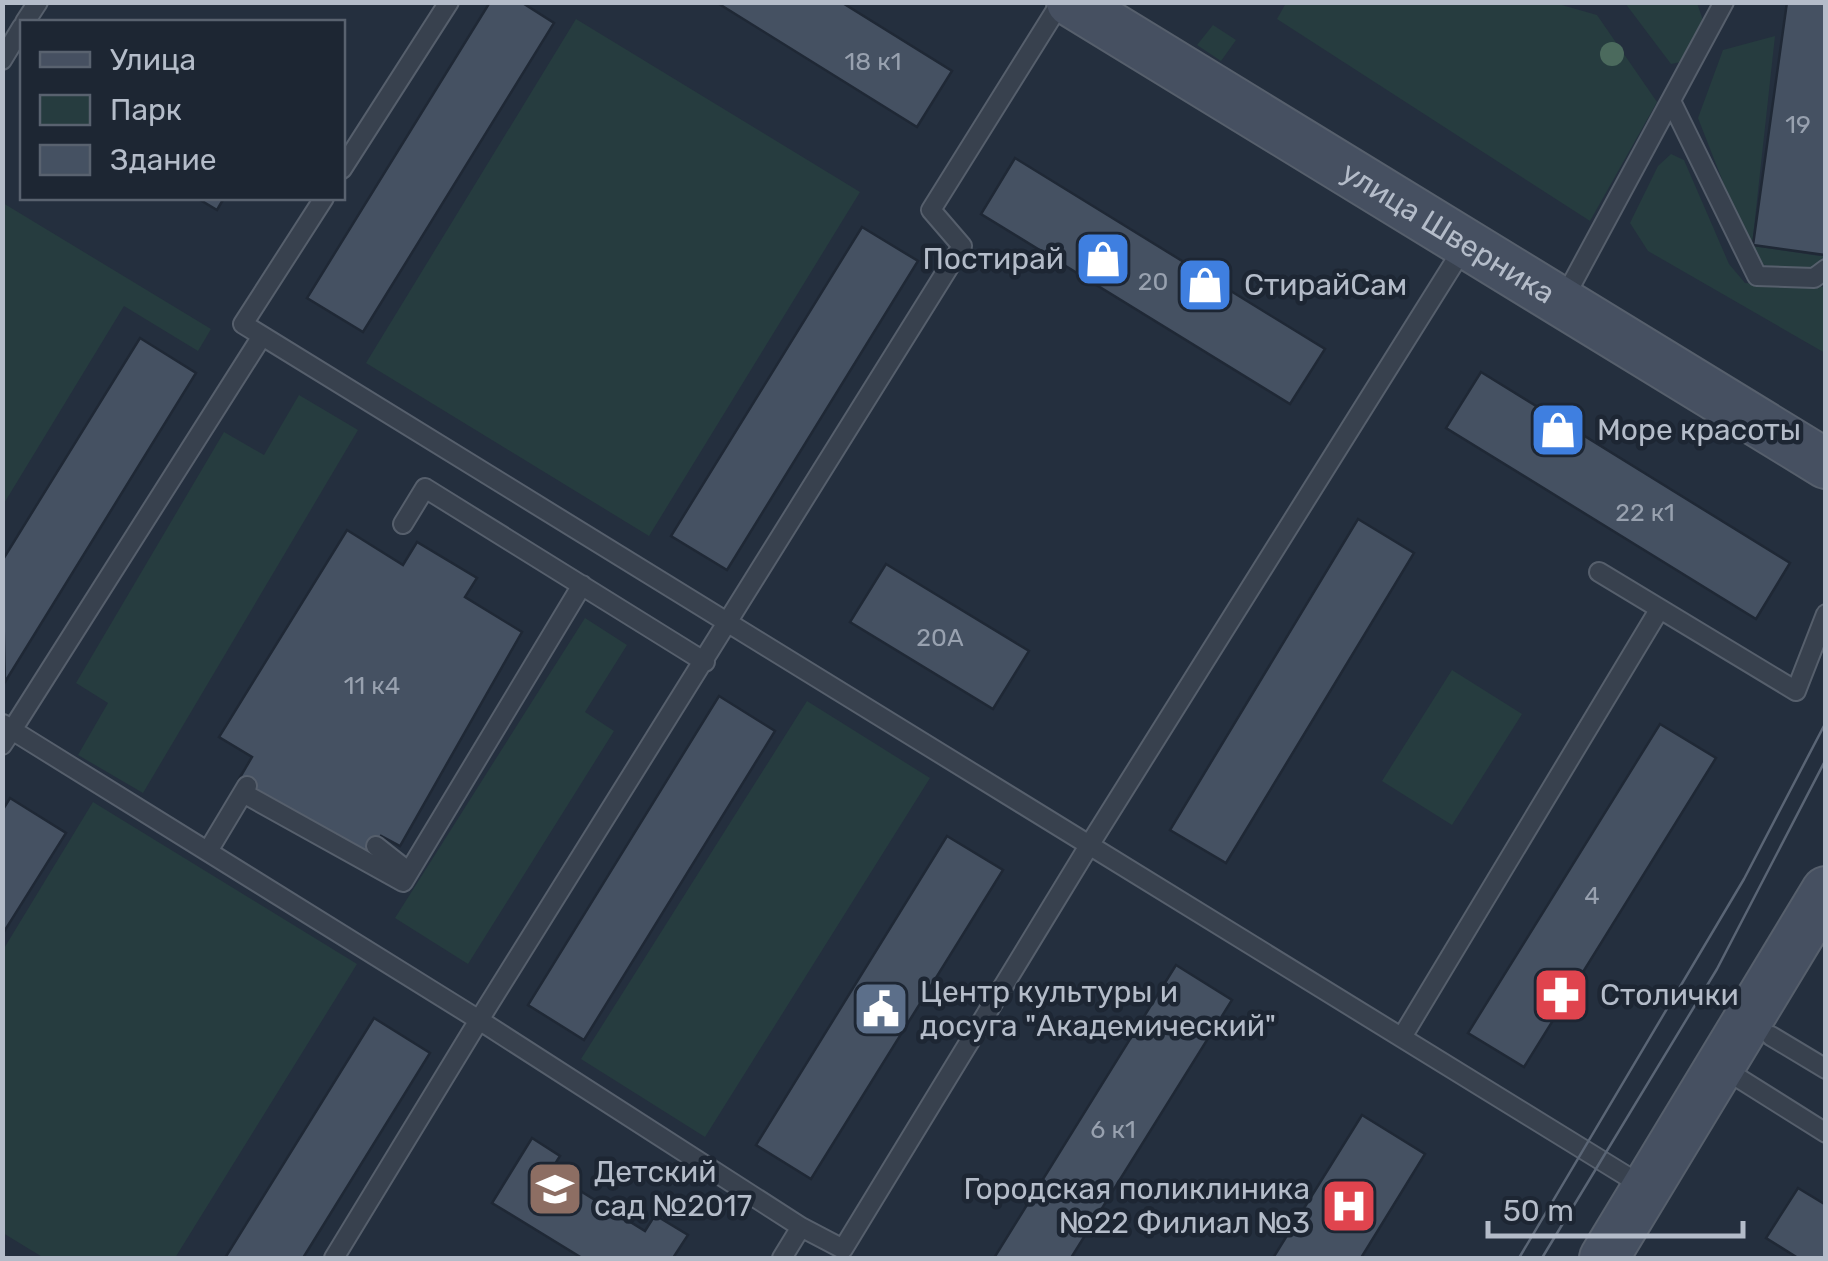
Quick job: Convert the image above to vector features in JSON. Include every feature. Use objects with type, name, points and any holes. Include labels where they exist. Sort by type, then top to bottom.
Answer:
[{"type":"street","name":"улица Шверника","points":[[1071,2],[1826,464]]},
{"type":"street","points":[[1613,1255],[1647,1188],[1826,890]]},
{"type":"lane","points":[[345,164],[449,2]]},
{"type":"lane","points":[[334,1258],[478,1020],[962,246],[932,210],[1061,2]]},
{"type":"lane","points":[[1562,302],[1724,2]]},
{"type":"lane","points":[[2,60],[20,31]]},
{"type":"lane","points":[[1671,100],[1756,276],[1814,278],[1826,269]]},
{"type":"lane","points":[[323,200],[244,324],[1647,1188]]},
{"type":"lane","points":[[262,336],[6,733],[208,852],[842,1250],[1090,844],[1466,244]]},
{"type":"lane","points":[[403,524],[425,488],[705,662]]},
{"type":"lane","points":[[1599,572],[1796,691],[1826,614]]},
{"type":"lane","points":[[208,852],[245,790],[382,874],[403,882],[582,585]]},
{"type":"lane","points":[[1402,1037],[1659,610]]},
{"type":"lane","points":[[376,846],[409,872]]},
{"type":"lane","points":[[1771,1036],[1826,1069]]},
{"type":"lane","points":[[1721,1066],[1826,1133]]},
{"type":"lane","points":[[782,1258],[801,1226]]},
{"type":"green space","points":[[1286,3],[1555,3],[1597,15],[1657,102],[1590,221],[1277,19]]},
{"type":"green space","points":[[1625,3],[1697,3],[1705,26],[1685,61],[1671,64]]},
{"type":"green space","points":[[576,19],[860,192],[649,536],[366,363]]},
{"type":"green space","points":[[1213,25],[1236,40],[1221,61],[1197,45]]},
{"type":"green space","points":[[1775,36],[1752,246],[1820,256],[1825,229],[1825,261],[1807,272],[1760,264],[1750,251],[1698,118],[1723,50]]},
{"type":"green space","points":[[1671,154],[1684,160],[1729,264],[1745,283],[1825,287],[1825,353],[1648,251],[1630,223],[1658,166]]},
{"type":"green space","points":[[3,203],[211,329],[198,351],[124,306],[3,505]]},
{"type":"green space","points":[[299,395],[358,430],[143,793],[78,755],[108,703],[76,683],[224,432],[264,455]]},
{"type":"green space","points":[[585,618],[627,645],[585,712],[614,731],[468,964],[395,918]]},
{"type":"green space","points":[[1452,670],[1522,714],[1452,825],[1382,781]]},
{"type":"green space","points":[[807,701],[930,778],[705,1137],[581,1059]]},
{"type":"green space","points":[[93,802],[357,964],[175,1258],[44,1258],[3,1233],[3,950]]},
{"type":"building","points":[[490,2],[521,2],[554,23],[363,332],[307,298]]},
{"type":"building","points":[[716,2],[841,2],[952,71],[917,127]]},
{"type":"building","points":[[1787,2],[1826,2],[1825,255],[1753,245]]},
{"type":"building","points":[[1015,158],[1325,349],[1290,404],[981,214]]},
{"type":"building","points":[[200,200],[223,200],[217,210]]},
{"type":"building","points":[[862,227],[918,261],[727,570],[671,536]]},
{"type":"building","points":[[140,338],[196,373],[5,682],[2,561]]},
{"type":"building","points":[[1481,372],[1790,563],[1756,619],[1446,428]]},
{"type":"building","points":[[1358,519],[1414,553],[1226,863],[1170,830]]},
{"type":"building","points":[[347,530],[403,565],[417,542],[477,578],[465,597],[522,632],[400,846],[381,836],[367,858],[247,786],[239,779],[252,757],[219,737]]},
{"type":"building","points":[[886,564],[1029,651],[993,709],[850,622]]},
{"type":"building","points":[[719,696],[775,731],[584,1040],[528,1005]]},
{"type":"building","points":[[1660,724],[1716,758],[1524,1067],[1468,1033]]},
{"type":"building","points":[[10,798],[66,833],[2,935],[2,811]]},
{"type":"building","points":[[947,836],[1003,870],[811,1179],[756,1145]]},
{"type":"building","points":[[1176,965],[1232,1000],[1071,1258],[994,1258]]},
{"type":"building","points":[[374,1018],[430,1053],[303,1258],[225,1258]]},
{"type":"building","name":"Городская поликлиника №22 Филиал №3","points":[[1362,1115],[1425,1154],[1361,1258],[1273,1258]]},
{"type":"building","points":[[532,1138],[560,1156],[550,1172],[645,1231],[655,1215],[688,1235],[673,1258],[582,1258],[492,1203]]},
{"type":"building","points":[[1798,1188],[1826,1205],[1826,1258],[1798,1258],[1766,1238]]},
{"type":"tram line","points":[[1519,1258],[1744,879],[1826,722]]},
{"type":"tram line","points":[[1542,1258],[1717,969],[1826,759]]},
{"type":"place","name":"Постирай","points":[[1103,259]]},
{"type":"place","name":"СтирайСам","points":[[1205,285]]},
{"type":"place","name":"Море красоты","points":[[1558,430]]},
{"type":"place","name":"Столички","points":[[1561,995]]},
{"type":"place","name":"Центр культуры и досуга \"Академический\"","points":[[881,1009]]},
{"type":"place","name":"Детский сад №2017","points":[[555,1189]]},
{"type":"place","name":"Городская поликлиника №22 Филиал №3","points":[[1349,1206]]}]
